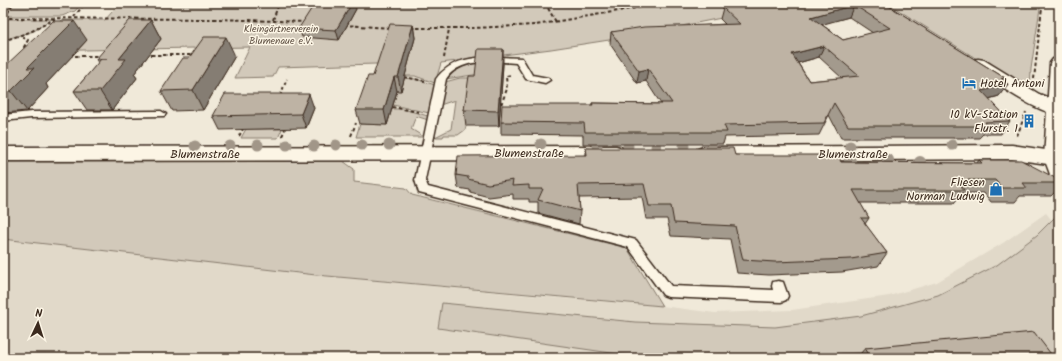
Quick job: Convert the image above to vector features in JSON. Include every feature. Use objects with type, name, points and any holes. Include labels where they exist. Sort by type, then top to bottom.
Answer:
[{"type":"street","points":[[967,57],[1032,98],[1057,108]]},
{"type":"street","points":[[1057,165],[1059,63]]},
{"type":"street","name":"Blumenstraße","points":[[689,154],[1012,152],[1057,165]]},
{"type":"street","name":"Blumenstraße","points":[[3,154],[634,154]]},
{"type":"lane","points":[[545,80],[529,77],[519,60],[490,59],[465,63],[445,72],[440,79],[434,117],[420,180],[423,190],[632,243],[668,291],[781,296],[778,286]]},
{"type":"lane","points":[[3,118],[31,115],[161,114]]},
{"type":"path","points":[[4,18],[13,3]]},
{"type":"path","points":[[74,18],[85,3]]},
{"type":"path","points":[[273,20],[279,3]]},
{"type":"path","points":[[458,4],[470,3]]},
{"type":"path","points":[[545,3],[556,22]]},
{"type":"path","points":[[405,28],[449,29],[509,27],[556,22],[665,3]]},
{"type":"path","points":[[1016,139],[1032,98],[1042,7],[1048,3]]},
{"type":"path","points":[[4,18],[273,20],[310,23]]},
{"type":"path","points":[[3,41],[22,36],[43,27],[57,18]]},
{"type":"path","points":[[339,25],[390,28]]},
{"type":"path","points":[[445,72],[442,69],[449,29]]},
{"type":"path","points":[[22,36],[28,40],[24,47],[26,53]]},
{"type":"path","points":[[144,55],[198,55]]},
{"type":"path","points":[[68,56],[106,56]]},
{"type":"path","points":[[499,110],[507,89],[506,76],[525,70]]},
{"type":"path","points":[[404,77],[419,79],[439,86]]},
{"type":"path","points":[[279,99],[287,79]]},
{"type":"path","points":[[392,107],[408,109],[434,117]]},
{"type":"shaded area","points":[[1046,213],[1059,229],[1059,358],[3,358],[3,239],[316,275],[662,306],[715,313],[792,310],[889,296],[937,282],[1003,243]]},
{"type":"green space","points":[[3,3],[82,3],[75,11],[62,16],[3,16]]},
{"type":"green space","name":"Kleingärtnerverein Blumenaue e.V.","points":[[120,3],[796,3],[622,38],[441,63],[435,83],[415,76],[404,76],[408,63],[278,67],[273,77],[235,78],[250,47],[29,51],[62,20],[105,20]]},
{"type":"green space","points":[[887,3],[1045,3],[1040,8],[1031,69],[1030,92]]},
{"type":"green space","points":[[3,19],[52,19],[34,31],[3,40]]},
{"type":"green space","points":[[480,62],[480,74],[445,79],[453,72],[461,68]]},
{"type":"green space","points":[[404,78],[416,79],[435,85],[429,113],[393,105],[397,91]]},
{"type":"green space","points":[[460,78],[479,78],[465,130],[458,135],[444,135],[443,137],[435,137],[451,129],[455,100],[440,105],[445,82]]},
{"type":"green space","points":[[392,109],[403,109],[428,116],[428,120],[416,116],[411,129],[424,137],[356,137],[360,124],[387,125]]},
{"type":"green space","points":[[246,129],[282,129],[278,138],[241,138]]},
{"type":"green space","points":[[343,161],[354,169],[354,182],[406,188],[412,195],[627,248],[662,306],[316,275],[3,239],[3,162]]},
{"type":"green space","points":[[1059,213],[1059,358],[861,353],[841,354],[842,358],[646,358],[438,328],[442,303],[635,322],[775,327],[861,316],[938,295],[997,265],[1037,235]]},
{"type":"building","points":[[315,3],[352,3],[336,30],[299,28]]},
{"type":"building","points":[[747,3],[786,3],[789,5],[796,3],[884,3],[1005,78],[1001,79],[1008,84],[982,91],[1010,121],[985,122],[989,126],[848,126],[834,103],[824,123],[724,125],[727,132],[585,132],[584,123],[501,122],[502,105],[672,103],[648,69],[639,71],[611,32],[644,27],[740,24],[723,8]],"holes":[[[854,5],[890,28],[843,40],[811,17]],[[824,46],[859,76],[809,81],[792,54]]]},
{"type":"building","points":[[130,20],[151,20],[119,59],[126,59],[100,91],[74,91],[101,59],[96,59]]},
{"type":"building","points":[[53,21],[74,21],[27,68],[34,68],[11,91],[3,92],[3,68]]},
{"type":"building","points":[[390,24],[413,25],[398,77],[394,77],[384,110],[356,110],[368,76],[373,76]]},
{"type":"building","points":[[204,37],[226,37],[193,90],[161,91],[183,58],[189,58]]},
{"type":"building","points":[[478,49],[503,49],[498,111],[464,110],[469,76],[475,76]]},
{"type":"building","points":[[225,94],[309,94],[301,114],[213,116]]},
{"type":"building","points":[[586,148],[733,148],[735,155],[838,155],[841,162],[982,163],[979,160],[1021,160],[1059,180],[1059,183],[1023,183],[1027,188],[1002,188],[995,180],[957,180],[964,190],[853,190],[869,218],[861,218],[887,253],[851,259],[775,262],[743,260],[735,226],[674,223],[671,206],[649,206],[644,184],[578,185],[580,211],[538,200],[543,189],[529,189],[529,185],[512,186],[513,180],[488,184],[468,179],[468,177],[456,175],[458,156],[587,155]]},
{"type":"building","points":[[1034,332],[1054,358],[871,358],[865,348]]},
{"type":"place","name":"Hotel Antoni","points":[[969,83]]},
{"type":"place","name":"10 kV-Station Flurstr. 1","points":[[1029,121]]},
{"type":"place","name":"Fliesen Norman Ludwig","points":[[996,189]]}]
